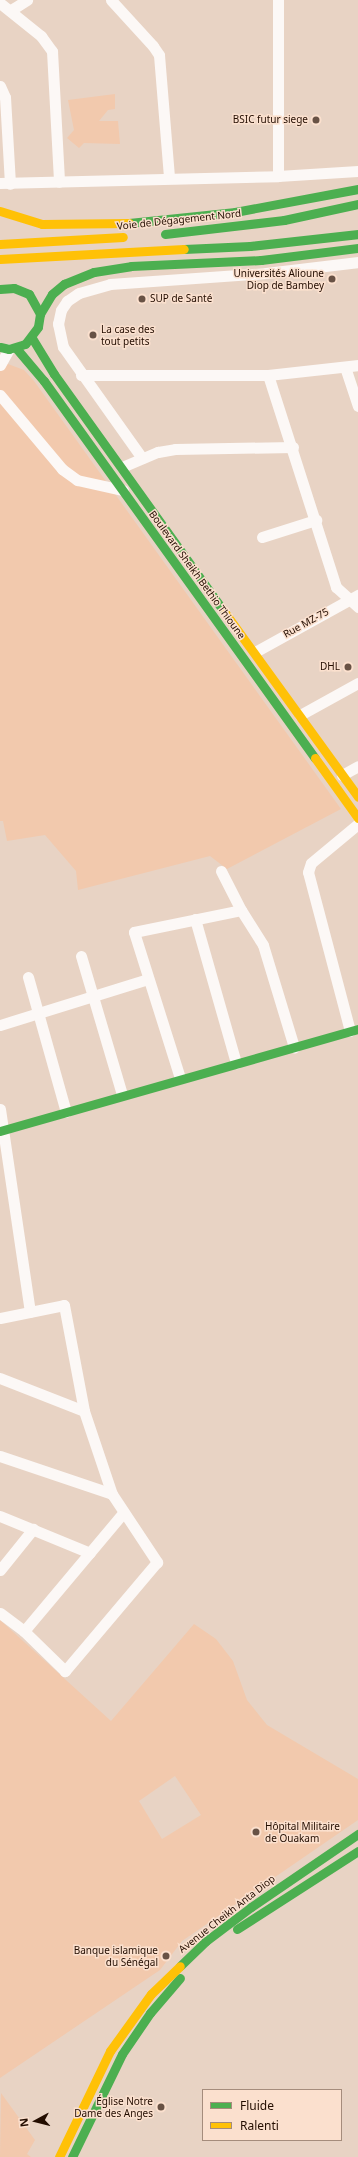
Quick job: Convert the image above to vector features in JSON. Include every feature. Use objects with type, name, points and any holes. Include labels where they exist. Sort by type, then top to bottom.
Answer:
[{"type":"main road","points":[[0,211],[42,224],[106,225],[235,212],[358,189]]},
{"type":"main road","name":"Voie de Dégagement Nord","points":[[152,235],[284,220],[358,204]]},
{"type":"main road","points":[[0,259],[250,246],[358,234]]},
{"type":"main road","name":"Voie de Dégagement Nord","points":[[0,244],[130,237]]},
{"type":"main road","points":[[8,348],[32,338],[38,327],[40,314],[45,302],[64,284],[94,272],[131,266],[261,260],[358,248]]},
{"type":"main road","points":[[0,288],[14,288],[28,294],[38,307],[40,314]]},
{"type":"main road","name":"Boulevard Sheikh Bethio Thioune","points":[[32,338],[54,374],[358,797]]},
{"type":"main road","name":"Boulevard Sheikh Bethio Thioune","points":[[8,348],[44,381],[358,818]]},
{"type":"main road","points":[[2,1130],[122,1094],[354,1030]]},
{"type":"main road","name":"Avenue Cheikh Anta Diop","points":[[59,2157],[110,2051],[151,1994],[206,1941],[358,1834]]},
{"type":"main road","name":"Avenue Cheikh Anta Diop","points":[[72,2157],[122,2054],[150,2013],[182,1977],[225,1938],[358,1851]]},
{"type":"street","points":[[11,10],[27,0]]},
{"type":"street","points":[[111,0],[154,46],[158,55],[169,176]]},
{"type":"street","points":[[278,0],[278,176]]},
{"type":"street","points":[[0,3],[11,10],[41,36],[52,51],[60,182]]},
{"type":"street","points":[[0,86],[5,97],[5,183],[60,182],[169,176],[278,176],[358,171]]},
{"type":"street","points":[[142,458],[63,348],[58,324],[61,310],[67,300],[79,293],[110,284],[259,274],[358,262]]},
{"type":"street","points":[[0,365],[8,348]]},
{"type":"street","points":[[81,375],[268,374],[358,365]]},
{"type":"street","points":[[345,367],[358,406]]},
{"type":"street","points":[[268,374],[293,447],[336,586],[355,600]]},
{"type":"street","points":[[0,395],[62,469],[77,480],[123,490]]},
{"type":"street","points":[[122,467],[142,458],[175,449],[293,447]]},
{"type":"street","points":[[262,537],[316,520]]},
{"type":"street","name":"Rue MZ-75","points":[[255,652],[355,600]]},
{"type":"street","points":[[300,715],[358,683]]},
{"type":"street","points":[[342,775],[358,766]]},
{"type":"street","points":[[354,1030],[308,872],[311,863],[358,824]]},
{"type":"street","points":[[222,871],[241,910],[263,945],[294,1047]]},
{"type":"street","points":[[180,1078],[134,932],[241,910]]},
{"type":"street","points":[[195,919],[236,1063]]},
{"type":"street","points":[[81,956],[122,1094]]},
{"type":"street","points":[[28,977],[66,1112]]},
{"type":"street","points":[[0,1026],[148,979]]},
{"type":"street","points":[[0,1109],[30,1312]]},
{"type":"street","points":[[0,1318],[64,1305],[84,1411],[112,1494],[156,1562],[64,1671],[24,1631],[0,1613]]},
{"type":"street","points":[[0,1378],[84,1411]]},
{"type":"street","points":[[0,1456],[112,1494]]},
{"type":"street","points":[[24,1631],[124,1512]]},
{"type":"street","points":[[0,1516],[90,1552]]},
{"type":"street","points":[[0,1570],[33,1529]]},
{"type":"shaded area","points":[[115,94],[115,109],[108,110],[99,121],[118,121],[120,144],[84,143],[79,148],[67,138],[74,130],[68,100]]},
{"type":"shaded area","points":[[0,361],[24,370],[34,381],[341,809],[227,869],[210,856],[78,890],[76,871],[45,835],[7,841],[3,821],[0,821]]},
{"type":"shaded area","name":"Hôpital Militaire de Ouakam","points":[[0,1620],[111,1721],[194,1624],[216,1639],[233,1661],[247,1700],[267,1725],[358,1779],[358,1820],[182,1941],[160,1970],[0,2078]],"holes":[[[175,1776],[201,1815],[162,1839],[139,1801]]]},
{"type":"shaded area","points":[[1,2093],[35,2140],[27,2154],[31,2157],[0,2157]]},
{"type":"traffic: fast","points":[[129,223],[235,212],[358,189]]},
{"type":"traffic: fast","points":[[165,234],[284,220],[358,204]]},
{"type":"traffic: fast","points":[[184,249],[250,246],[358,234]]},
{"type":"traffic: fast","points":[[40,314],[52,294],[64,284],[94,272],[131,266],[261,260],[358,248]]},
{"type":"traffic: fast","points":[[0,289],[14,288],[29,294],[40,314],[38,327],[25,344],[9,349],[0,347]]},
{"type":"traffic: fast","points":[[32,338],[54,374],[225,613]]},
{"type":"traffic: fast","points":[[16,348],[44,381],[315,758]]},
{"type":"traffic: fast","points":[[0,1131],[358,1029]]},
{"type":"traffic: fast","points":[[180,1966],[206,1941],[251,1907],[358,1834]]},
{"type":"traffic: fast","points":[[237,1929],[358,1851]]},
{"type":"traffic: fast","points":[[72,2157],[122,2054],[150,2013],[180,1978]]},
{"type":"traffic: slow","points":[[0,211],[42,224],[129,223]]},
{"type":"traffic: slow","points":[[0,244],[123,237]]},
{"type":"traffic: slow","points":[[0,259],[184,249]]},
{"type":"traffic: slow","points":[[225,613],[358,797]]},
{"type":"traffic: slow","points":[[315,758],[358,818]]},
{"type":"traffic: slow","points":[[59,2157],[110,2051],[151,1994],[180,1966]]},
{"type":"place","name":"BSIC futur siege","points":[[316,120]]},
{"type":"place","name":"Universités Alioune Diop de Bambey","points":[[332,279]]},
{"type":"place","name":"SUP de Santé","points":[[142,299]]},
{"type":"place","name":"La case des tout petits","points":[[93,335]]},
{"type":"place","name":"DHL","points":[[348,667]]},
{"type":"place","name":"Hôpital Militaire de Ouakam","points":[[256,1832]]},
{"type":"place","name":"Banque islamique du Sénégal","points":[[166,1956]]},
{"type":"place","name":"Église Notre Dame des Anges","points":[[161,2107]]}]
